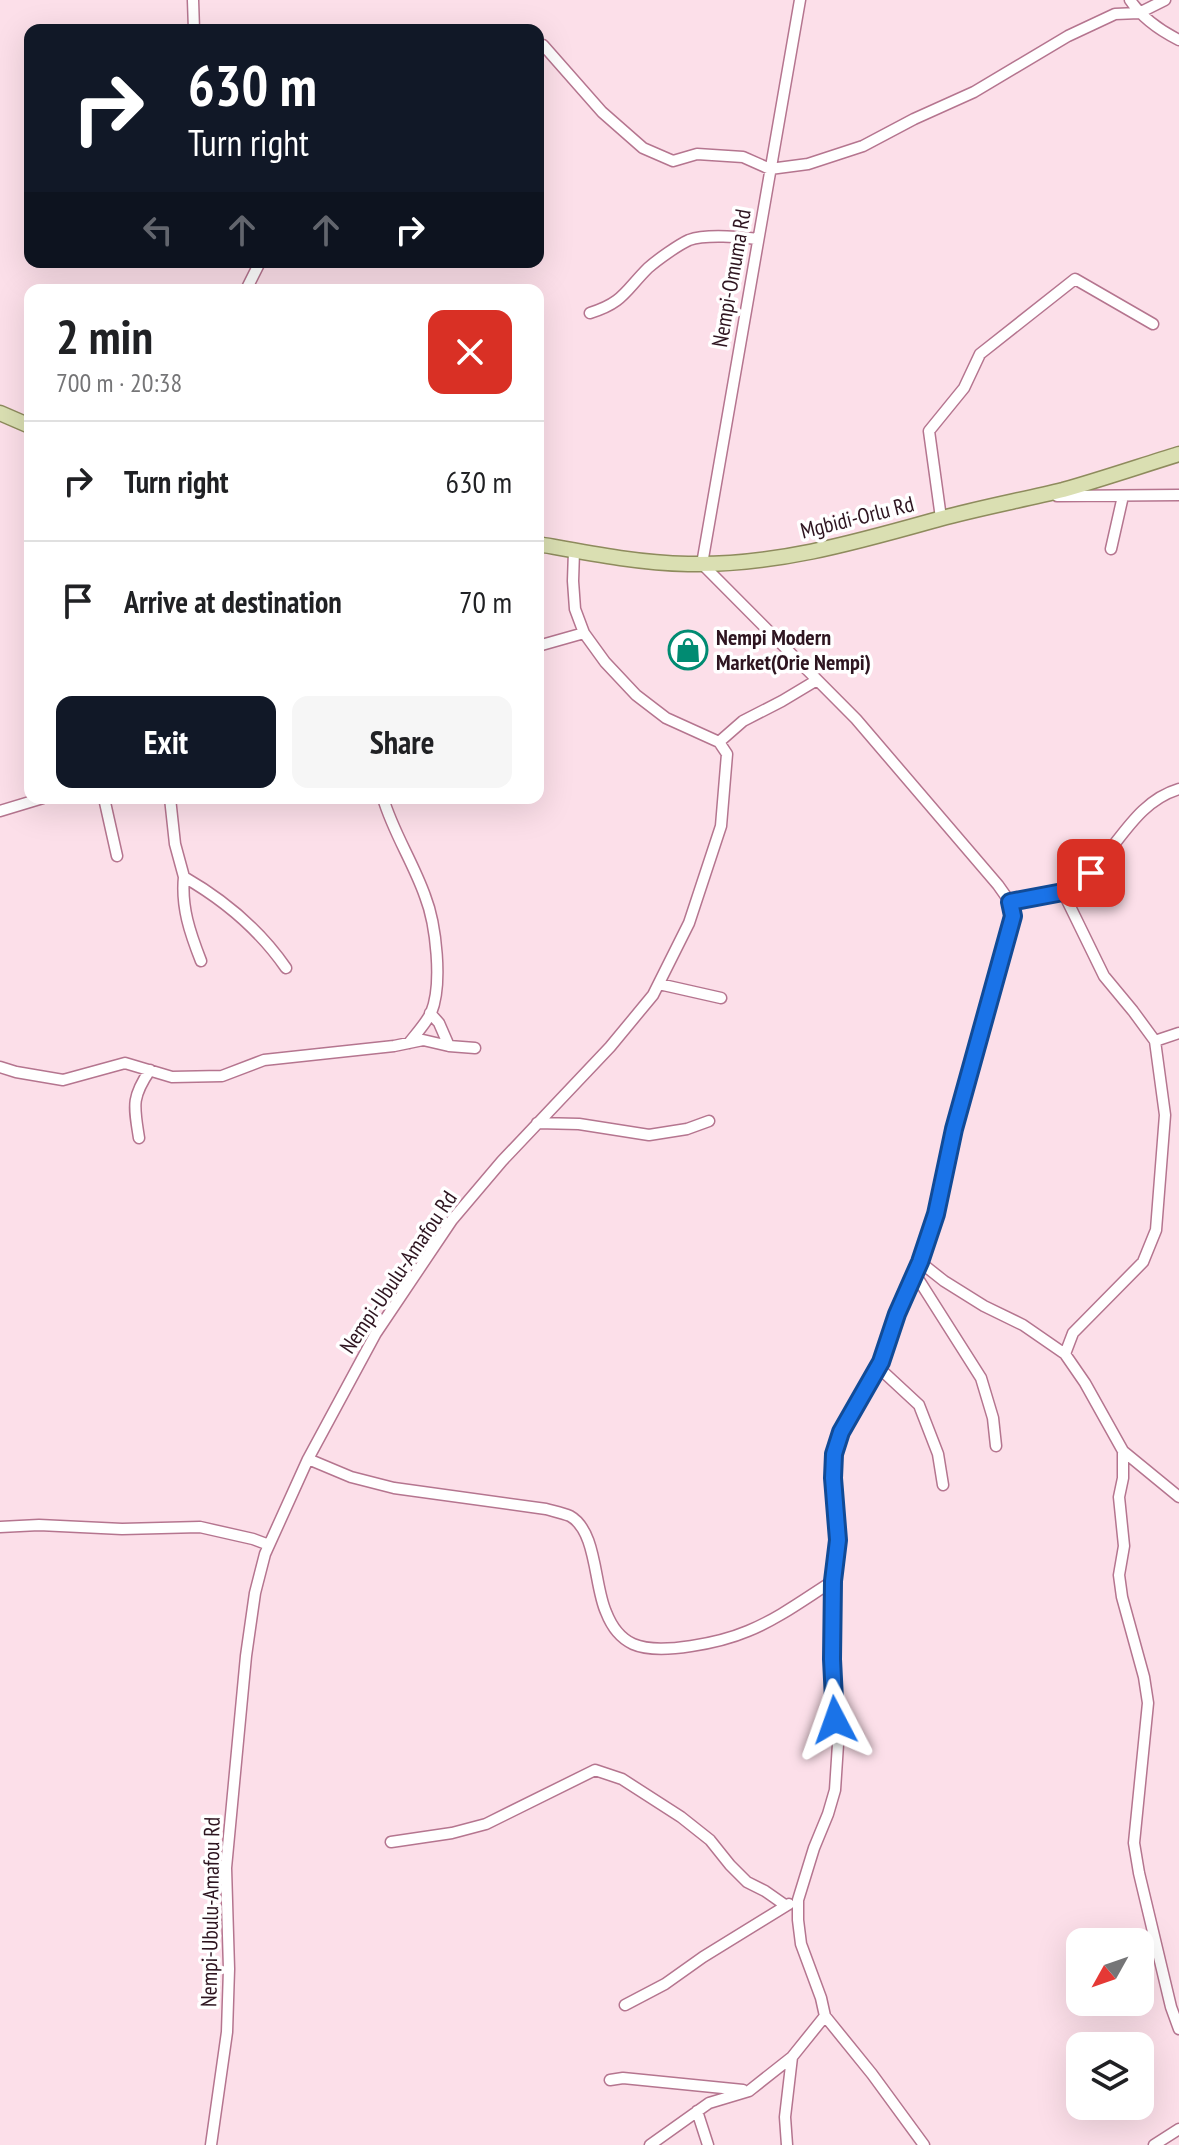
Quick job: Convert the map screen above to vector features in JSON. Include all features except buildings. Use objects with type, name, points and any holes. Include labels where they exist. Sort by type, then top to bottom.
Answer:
[{"type":"main road","points":[[0,413],[24,423]]},
{"type":"main road","name":"Mgbidi-Orlu Rd","points":[[544,545],[632,560],[702,564],[783,557],[839,546],[1036,496],[1179,454]]},
{"type":"street","points":[[193,0],[194,24]]},
{"type":"street","name":"Nempi-Omuma Rd","points":[[702,564],[800,0]]},
{"type":"street","points":[[1130,0],[1139,13],[1179,40]]},
{"type":"street","points":[[544,46],[602,112],[643,148],[673,161],[697,154],[743,157],[770,169],[808,164],[863,146],[974,92],[1068,36],[1115,14],[1139,13],[1165,0]]},
{"type":"street","points":[[590,313],[609,307],[626,294],[650,266],[691,239],[733,236],[758,239]]},
{"type":"street","points":[[941,518],[929,431],[964,388],[980,354],[1075,279],[1153,324]]},
{"type":"street","points":[[1036,496],[1179,495]]},
{"type":"street","points":[[1111,549],[1123,496]]},
{"type":"street","points":[[574,551],[575,609],[584,633],[605,662],[636,695],[666,718],[719,742],[743,721],[817,680]]},
{"type":"street","points":[[702,564],[856,719],[1010,902],[1013,916],[954,1129],[936,1214],[878,1367],[841,1432],[834,1454],[838,1540],[833,1581],[832,1659],[838,1744],[835,1790],[798,1900],[801,1944],[825,2016],[924,2145]]},
{"type":"street","points":[[544,644],[584,633]]},
{"type":"street","name":"Nempi-Ubulu-Amafou Rd","points":[[211,2145],[227,2032],[226,1868],[246,1656],[255,1593],[269,1545],[308,1459],[376,1333],[432,1250],[462,1208],[632,1023],[653,995],[689,923],[721,826],[727,754],[719,742]]},
{"type":"street","points":[[1010,902],[1063,892],[1091,873],[1127,827],[1154,800],[1179,789]]},
{"type":"street","points":[[0,811],[24,804]]},
{"type":"street","points":[[105,804],[117,856]]},
{"type":"street","points":[[171,804],[175,844],[184,877],[188,927],[201,961]]},
{"type":"street","points":[[385,804],[426,897],[434,938],[438,980],[430,1013],[409,1043]]},
{"type":"street","points":[[184,877],[215,895],[248,923],[286,968]]},
{"type":"street","points":[[1063,892],[1104,976],[1155,1041],[1165,1115],[1156,1230],[1143,1262],[1073,1333],[1065,1354]]},
{"type":"street","points":[[659,984],[721,998]]},
{"type":"street","points":[[430,1013],[439,1023],[449,1046]]},
{"type":"street","points":[[1155,1041],[1179,1033]]},
{"type":"street","points":[[0,1067],[63,1080],[125,1063],[172,1077],[222,1076],[264,1060],[423,1040],[475,1048]]},
{"type":"street","points":[[139,1138],[134,1109],[137,1089],[150,1070]]},
{"type":"street","points":[[537,1123],[579,1124],[649,1135],[687,1129],[709,1121]]},
{"type":"street","points":[[920,1262],[944,1281],[1023,1325],[1065,1354],[1123,1451],[1179,1497]]},
{"type":"street","points":[[915,1274],[981,1378],[993,1418],[996,1446]]},
{"type":"street","points":[[878,1367],[919,1405],[938,1454],[943,1485]]},
{"type":"street","points":[[1123,1451],[1119,1497],[1124,1546],[1119,1575],[1148,1703],[1134,1843],[1171,2007],[1179,2029]]},
{"type":"street","points":[[308,1459],[351,1477],[394,1488],[546,1509],[570,1516],[581,1526],[588,1541],[605,1611],[616,1631],[633,1644],[650,1648],[715,1642],[749,1631],[833,1581]]},
{"type":"street","points":[[0,1527],[200,1527],[269,1545]]},
{"type":"street","points":[[391,1842],[452,1833],[486,1824],[595,1770],[622,1779],[681,1817],[710,1840],[747,1882],[785,1905]]},
{"type":"street","points":[[625,2005],[665,1984],[785,1905],[798,1900]]},
{"type":"street","points":[[650,2145],[709,2103],[749,2091],[792,2057],[825,2016]]},
{"type":"street","points":[[787,2145],[785,2117],[792,2057]]},
{"type":"street","points":[[610,2080],[623,2078],[749,2091]]},
{"type":"street","points":[[697,2111],[708,2145]]},
{"type":"street","points":[[1154,2145],[1179,2129]]},
{"type":"place","name":"Nempi Modern Market(Orie Nempi)","points":[[688,650]]},
{"type":"route","points":[[835,1720],[833,1581],[838,1540],[834,1454],[841,1432],[881,1362],[936,1214],[954,1129],[1005,951],[1013,916],[1010,902],[1063,892],[1091,873]]}]
